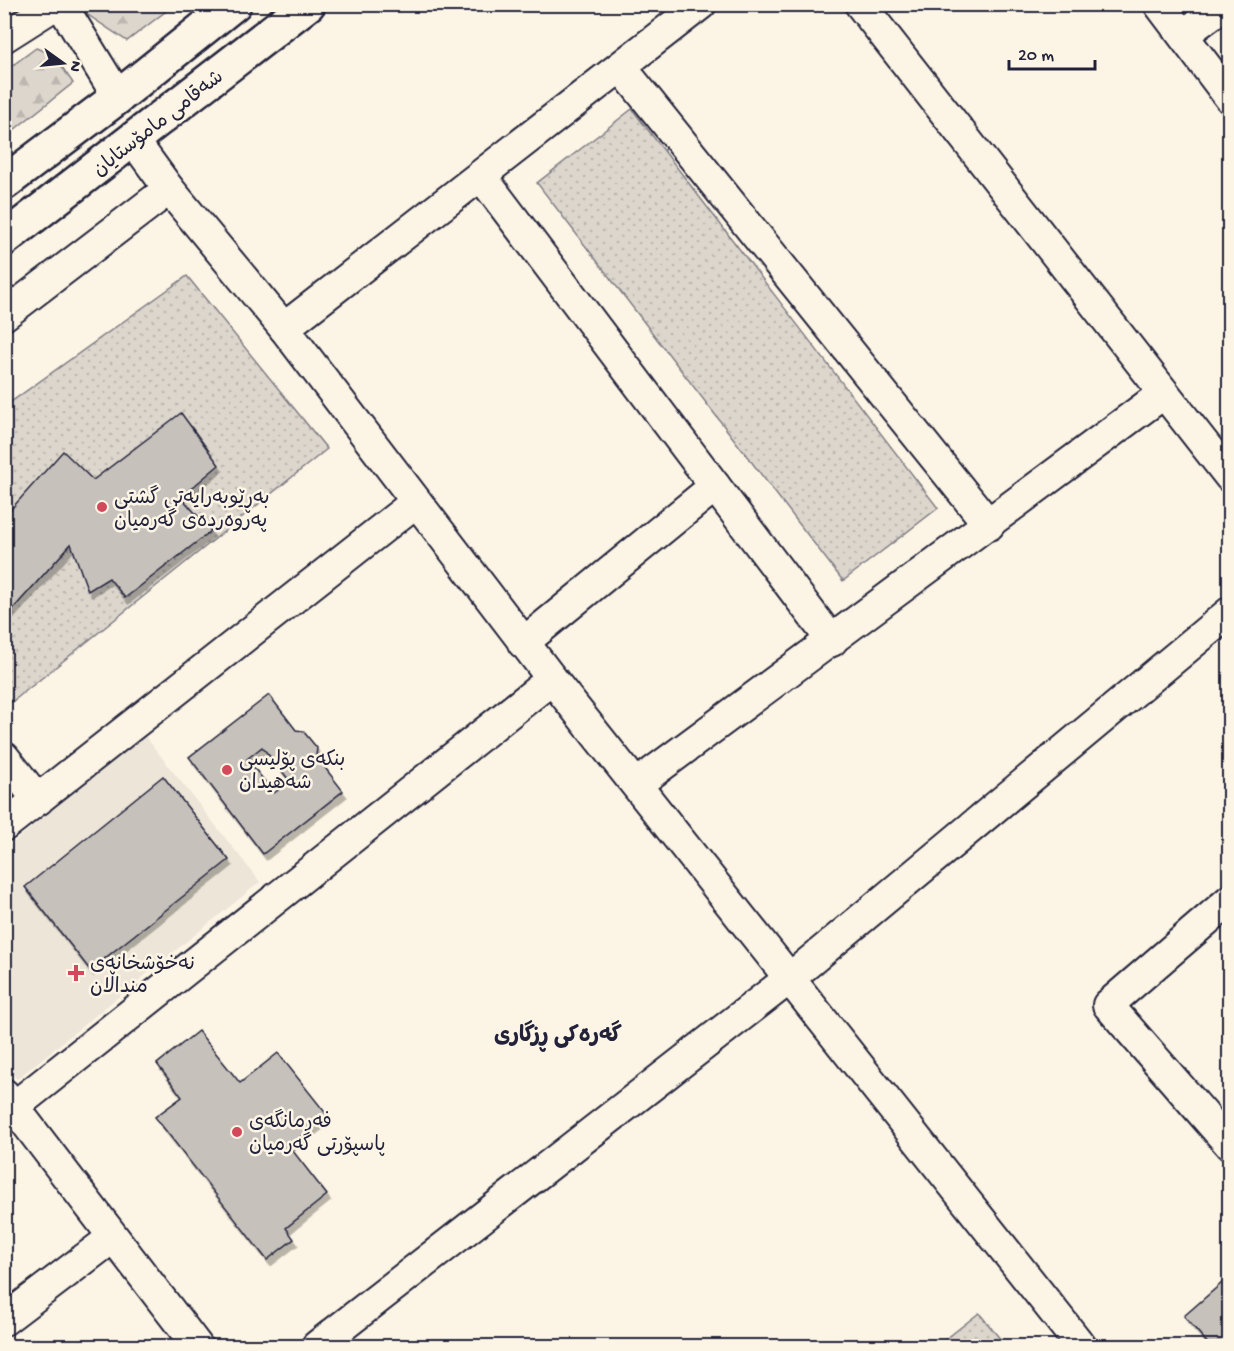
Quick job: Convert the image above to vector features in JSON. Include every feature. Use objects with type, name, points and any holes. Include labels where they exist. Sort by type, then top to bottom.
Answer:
[{"type":"main road","points":[[4,183],[118,98],[234,4]]},
{"type":"main road","name":"شەقامی مامۆستایان","points":[[4,239],[134,141],[308,4]]},
{"type":"street","points":[[4,37],[56,4]]},
{"type":"street","points":[[61,4],[118,98]]},
{"type":"street","points":[[284,328],[482,177],[701,4]]},
{"type":"street","points":[[860,4],[1230,477]]},
{"type":"street","points":[[1159,4],[1230,98]]},
{"type":"street","points":[[1183,35],[1225,4]]},
{"type":"street","points":[[621,67],[989,525]]},
{"type":"street","points":[[134,141],[169,189],[284,328],[523,643],[1081,1347]]},
{"type":"street","points":[[482,177],[832,641]]},
{"type":"street","points":[[4,315],[169,189]]},
{"type":"street","points":[[637,784],[1164,393]]},
{"type":"street","points":[[523,643],[715,486]]},
{"type":"street","points":[[4,826],[416,502]]},
{"type":"street","points":[[317,1347],[790,978],[1230,612]]},
{"type":"street","points":[[197,1347],[112,1238],[10,1100],[552,679]]},
{"type":"street","points":[[4,757],[38,800]]},
{"type":"street","points":[[1230,900],[1108,1005],[1230,1145]]},
{"type":"street","points":[[4,1320],[112,1238]]},
{"type":"shaded area","name":"نەخۆشخانەی منداڵان","points":[[141,731],[260,882],[17,1079],[5,1064],[4,851]]},
{"type":"green space","points":[[96,5],[174,5],[127,41],[85,13]]},
{"type":"green space","points":[[36,48],[54,55],[73,83],[5,137],[5,71]]},
{"type":"green space","points":[[632,109],[938,508],[843,581],[537,183]]},
{"type":"green space","points":[[187,276],[327,449],[12,702],[4,693],[4,407]]},
{"type":"green space","points":[[979,1313],[1006,1346],[937,1346]]},
{"type":"building","name":"بەڕێوبەرایەتی گشتی پەروەردەی گەرمیان","points":[[181,413],[219,465],[181,497],[211,531],[125,598],[109,578],[88,591],[71,544],[4,619],[4,517],[63,451],[93,480]]},
{"type":"building","name":"بنکەی پۆلیسی شەهیدان","points":[[269,695],[296,730],[303,731],[317,748],[316,756],[343,791],[263,854],[189,757]],"holes":[[[262,747],[290,781],[274,793],[247,759]]]},
{"type":"building","name":"نەخۆشخانەی منداڵان","points":[[163,776],[229,860],[90,970],[25,887]]},
{"type":"building","name":"فەرمانگەی پاسپۆرتی گەرمیان","points":[[198,1031],[240,1083],[278,1053],[328,1116],[289,1146],[327,1195],[286,1228],[294,1239],[267,1260],[155,1117],[182,1097],[157,1064]]},
{"type":"building","points":[[1230,1276],[1230,1340],[1222,1346],[1210,1346],[1184,1316]]},
{"type":"place","name":"بەڕێوبەرایەتی گشتی پەروەردەی گەرمیان","points":[[102,507]]},
{"type":"place","name":"بنکەی پۆلیسی شەهیدان","points":[[227,770]]},
{"type":"place","name":"نەخۆشخانەی منداڵان","points":[[76,973]]},
{"type":"place","name":"فەرمانگەی پاسپۆرتی گەرمیان","points":[[237,1132]]},
{"type":"district","name":"گەرەکی ڕزگاری","points":[[558,1033]]}]
